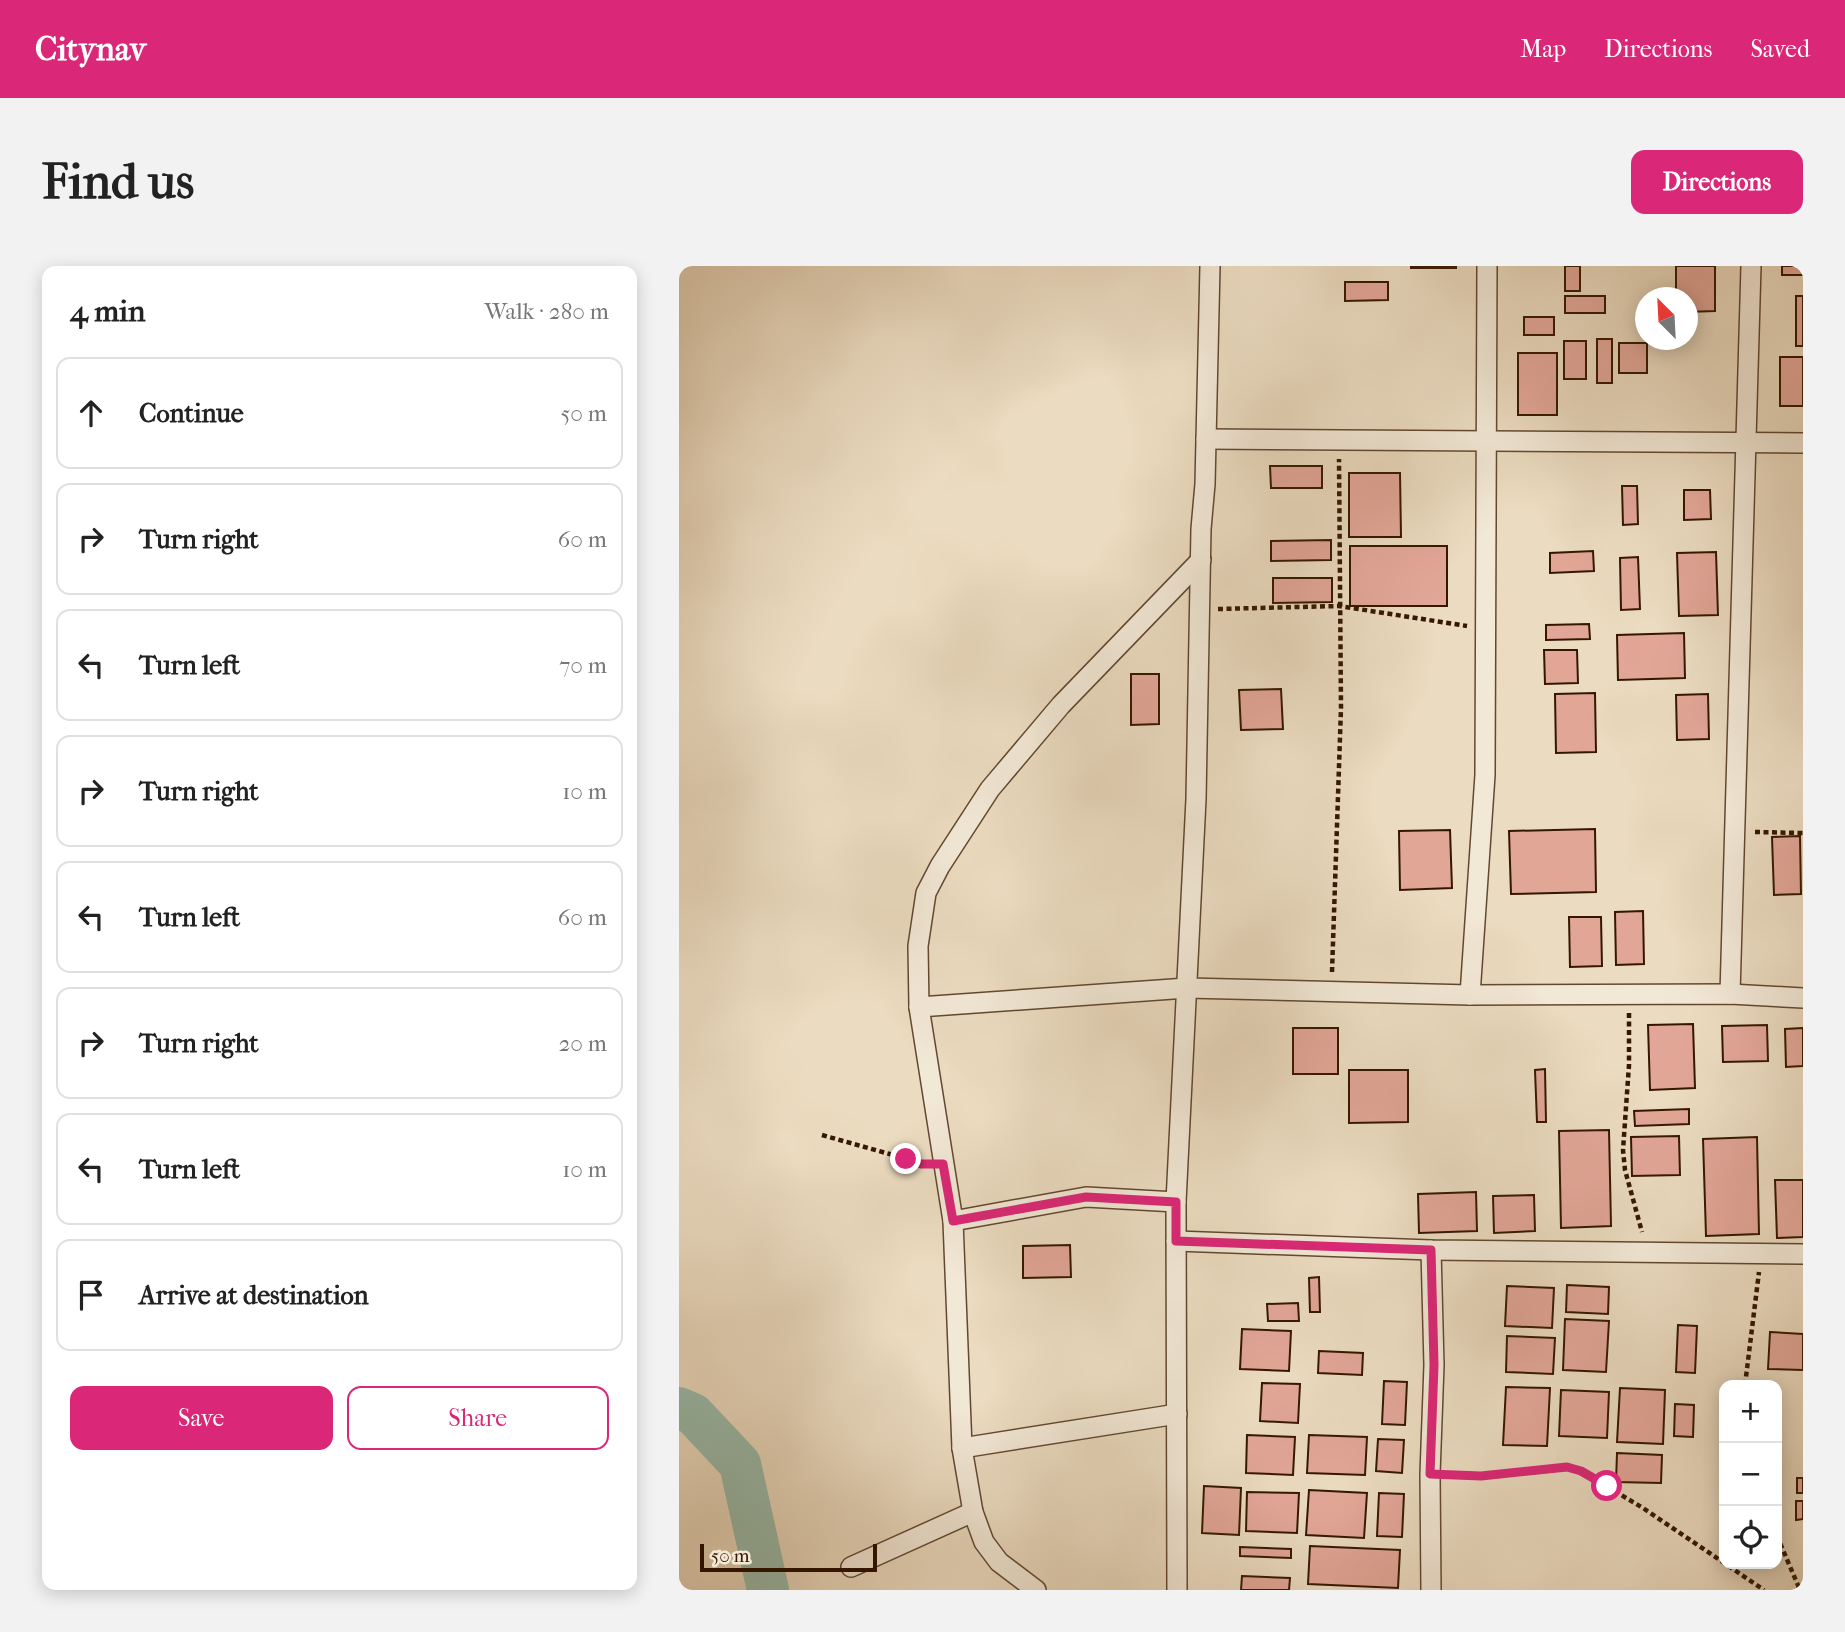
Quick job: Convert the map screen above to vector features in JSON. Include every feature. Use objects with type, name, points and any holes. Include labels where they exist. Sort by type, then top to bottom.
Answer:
[{"type":"street","points":[[1177,1590],[1176,1202],[1196,799],[1210,266]]},
{"type":"street","points":[[1470,995],[1485,775],[1487,266]]},
{"type":"street","points":[[1730,994],[1751,266]]},
{"type":"street","points":[[1206,439],[1803,443]]},
{"type":"street","points":[[1036,1590],[999,1562],[984,1542],[973,1512],[962,1448],[953,1221],[919,1007],[920,933],[926,893],[940,866],[990,789],[1061,705],[1201,559]]},
{"type":"street","points":[[919,1007],[1187,989],[1470,995],[1730,994],[1803,998]]},
{"type":"street","points":[[953,1221],[1086,1197],[1176,1202]]},
{"type":"street","points":[[1176,1241],[1431,1250],[1803,1254]]},
{"type":"street","points":[[1431,1250],[1434,1365],[1430,1474],[1431,1590]]},
{"type":"street","points":[[962,1448],[1177,1414]]},
{"type":"street","points":[[851,1567],[973,1512]]},
{"type":"path","points":[[1332,990],[1341,708],[1339,441]]},
{"type":"path","points":[[1200,610],[1339,606],[1485,628]]},
{"type":"path","points":[[1735,831],[1803,833]]},
{"type":"path","points":[[1630,994],[1629,1065],[1623,1150],[1625,1170],[1648,1253]]},
{"type":"path","points":[[822,1135],[921,1164],[943,1164]]},
{"type":"path","points":[[1746,1380],[1762,1253]]},
{"type":"path","points":[[1430,1474],[1481,1476],[1558,1467],[1581,1471],[1643,1508],[1764,1590]]},
{"type":"path","points":[[1782,1548],[1800,1590]]},
{"type":"building","points":[[1456,266],[1456,268],[1411,268]]},
{"type":"building","points":[[1565,266],[1580,266],[1580,291],[1565,291]]},
{"type":"building","points":[[1676,266],[1715,266],[1715,311],[1698,312],[1698,287],[1676,287]]},
{"type":"building","points":[[1782,266],[1803,266],[1803,275],[1782,275]]},
{"type":"building","points":[[1345,282],[1388,282],[1388,300],[1345,301]]},
{"type":"building","points":[[1565,296],[1605,296],[1605,313],[1565,313]]},
{"type":"building","points":[[1796,296],[1803,296],[1803,346],[1796,346]]},
{"type":"building","points":[[1524,317],[1554,317],[1554,335],[1524,335]]},
{"type":"building","points":[[1597,339],[1612,339],[1612,383],[1597,383]]},
{"type":"building","points":[[1564,341],[1586,341],[1586,379],[1564,379]]},
{"type":"building","points":[[1619,343],[1635,343],[1635,350],[1647,350],[1647,373],[1619,373]]},
{"type":"building","points":[[1518,353],[1557,353],[1557,415],[1518,415]]},
{"type":"building","points":[[1780,357],[1803,357],[1803,406],[1780,406]]},
{"type":"building","points":[[1270,466],[1322,466],[1322,488],[1271,488]]},
{"type":"building","points":[[1349,473],[1400,473],[1401,537],[1349,537]]},
{"type":"building","points":[[1622,486],[1637,486],[1638,524],[1623,525]]},
{"type":"building","points":[[1684,490],[1710,490],[1711,519],[1684,520]]},
{"type":"building","points":[[1331,540],[1331,560],[1271,561],[1271,541]]},
{"type":"building","points":[[1350,546],[1447,546],[1447,606],[1350,606]]},
{"type":"building","points":[[1593,551],[1594,571],[1550,573],[1550,553]]},
{"type":"building","points":[[1716,552],[1718,615],[1679,616],[1677,553]]},
{"type":"building","points":[[1638,557],[1640,609],[1621,610],[1620,558]]},
{"type":"building","points":[[1273,578],[1332,578],[1332,602],[1273,603]]},
{"type":"building","points":[[1589,624],[1590,639],[1546,640],[1546,625]]},
{"type":"building","points":[[1684,633],[1685,678],[1618,680],[1617,635]]},
{"type":"building","points":[[1544,650],[1577,650],[1578,683],[1545,684]]},
{"type":"building","points":[[1131,674],[1159,674],[1159,724],[1131,725]]},
{"type":"building","points":[[1281,689],[1283,729],[1241,730],[1239,690]]},
{"type":"building","points":[[1595,693],[1596,752],[1556,753],[1555,694]]},
{"type":"building","points":[[1708,694],[1709,739],[1677,740],[1676,695]]},
{"type":"building","points":[[1595,829],[1596,892],[1511,894],[1509,831]]},
{"type":"building","points":[[1450,830],[1452,888],[1400,890],[1399,831]]},
{"type":"building","points":[[1800,836],[1801,894],[1774,895],[1772,837]]},
{"type":"building","points":[[1643,911],[1644,964],[1616,965],[1615,912]]},
{"type":"building","points":[[1569,917],[1601,917],[1602,966],[1570,967]]},
{"type":"building","points":[[1693,1024],[1695,1088],[1650,1090],[1648,1025]]},
{"type":"building","points":[[1767,1025],[1768,1061],[1723,1062],[1722,1026]]},
{"type":"building","points":[[1293,1028],[1338,1028],[1338,1074],[1293,1074]]},
{"type":"building","points":[[1803,1028],[1803,1066],[1786,1067],[1785,1029]]},
{"type":"building","points":[[1545,1069],[1546,1122],[1537,1122],[1535,1070]]},
{"type":"building","points":[[1349,1070],[1408,1070],[1408,1122],[1349,1123]]},
{"type":"building","points":[[1689,1109],[1689,1124],[1635,1126],[1634,1111]]},
{"type":"building","points":[[1609,1130],[1611,1226],[1561,1228],[1559,1131]]},
{"type":"building","points":[[1679,1136],[1680,1175],[1632,1176],[1631,1137]]},
{"type":"building","points":[[1757,1137],[1759,1234],[1706,1236],[1703,1139]]},
{"type":"building","points":[[1775,1180],[1803,1180],[1803,1237],[1777,1238]]},
{"type":"building","points":[[1476,1192],[1477,1231],[1419,1233],[1418,1194]]},
{"type":"building","points":[[1534,1195],[1535,1231],[1494,1233],[1493,1196]]},
{"type":"building","points":[[1070,1245],[1071,1277],[1023,1278],[1023,1246]]},
{"type":"building","points":[[1319,1277],[1320,1312],[1310,1312],[1309,1278]]},
{"type":"building","points":[[1567,1285],[1609,1287],[1608,1314],[1566,1312]]},
{"type":"building","points":[[1507,1286],[1554,1288],[1552,1328],[1505,1326]]},
{"type":"building","points":[[1298,1303],[1299,1321],[1268,1321],[1267,1304]]},
{"type":"building","points":[[1565,1319],[1609,1321],[1606,1372],[1563,1370]]},
{"type":"building","points":[[1678,1325],[1697,1326],[1695,1373],[1676,1372]]},
{"type":"building","points":[[1242,1329],[1291,1331],[1289,1371],[1240,1369]]},
{"type":"building","points":[[1770,1332],[1803,1334],[1803,1370],[1768,1369]]},
{"type":"building","points":[[1507,1336],[1555,1338],[1553,1374],[1506,1372]]},
{"type":"building","points":[[1319,1351],[1363,1353],[1362,1375],[1318,1373]]},
{"type":"building","points":[[1384,1381],[1407,1382],[1405,1425],[1382,1424]]},
{"type":"building","points":[[1262,1383],[1300,1384],[1298,1423],[1260,1421]]},
{"type":"building","points":[[1506,1387],[1550,1388],[1547,1446],[1503,1445]]},
{"type":"building","points":[[1620,1388],[1665,1390],[1663,1444],[1617,1442]]},
{"type":"building","points":[[1561,1390],[1609,1392],[1607,1438],[1559,1436]]},
{"type":"building","points":[[1675,1404],[1694,1405],[1693,1437],[1674,1436]]},
{"type":"building","points":[[1247,1435],[1295,1437],[1293,1475],[1246,1473]]},
{"type":"building","points":[[1309,1435],[1367,1437],[1365,1475],[1307,1473]]},
{"type":"building","points":[[1378,1439],[1404,1440],[1402,1473],[1376,1471]]},
{"type":"building","points":[[1617,1453],[1662,1455],[1661,1483],[1616,1482]]},
{"type":"building","points":[[1797,1478],[1803,1478],[1803,1493],[1797,1493]]},
{"type":"building","points":[[1204,1486],[1241,1488],[1239,1535],[1202,1533]]},
{"type":"building","points":[[1309,1490],[1367,1493],[1364,1538],[1306,1535]]},
{"type":"building","points":[[1247,1492],[1299,1493],[1297,1533],[1246,1531]]},
{"type":"building","points":[[1379,1493],[1404,1494],[1402,1537],[1377,1536]]},
{"type":"building","points":[[1796,1501],[1803,1501],[1803,1519],[1796,1520]]},
{"type":"building","points":[[1310,1546],[1400,1550],[1398,1588],[1308,1584]]},
{"type":"building","points":[[1240,1547],[1291,1549],[1291,1558],[1240,1556]]},
{"type":"building","points":[[1242,1576],[1290,1578],[1289,1590],[1241,1590]]},
{"type":"waterway","points":[[679,1408],[693,1414],[740,1464],[768,1590]]},
{"type":"route","points":[[906,1159],[921,1164],[943,1164],[953,1221],[1086,1197],[1139,1199],[1176,1202],[1176,1241],[1431,1250],[1434,1365],[1430,1474],[1481,1476],[1567,1467],[1581,1471],[1607,1486]]}]
